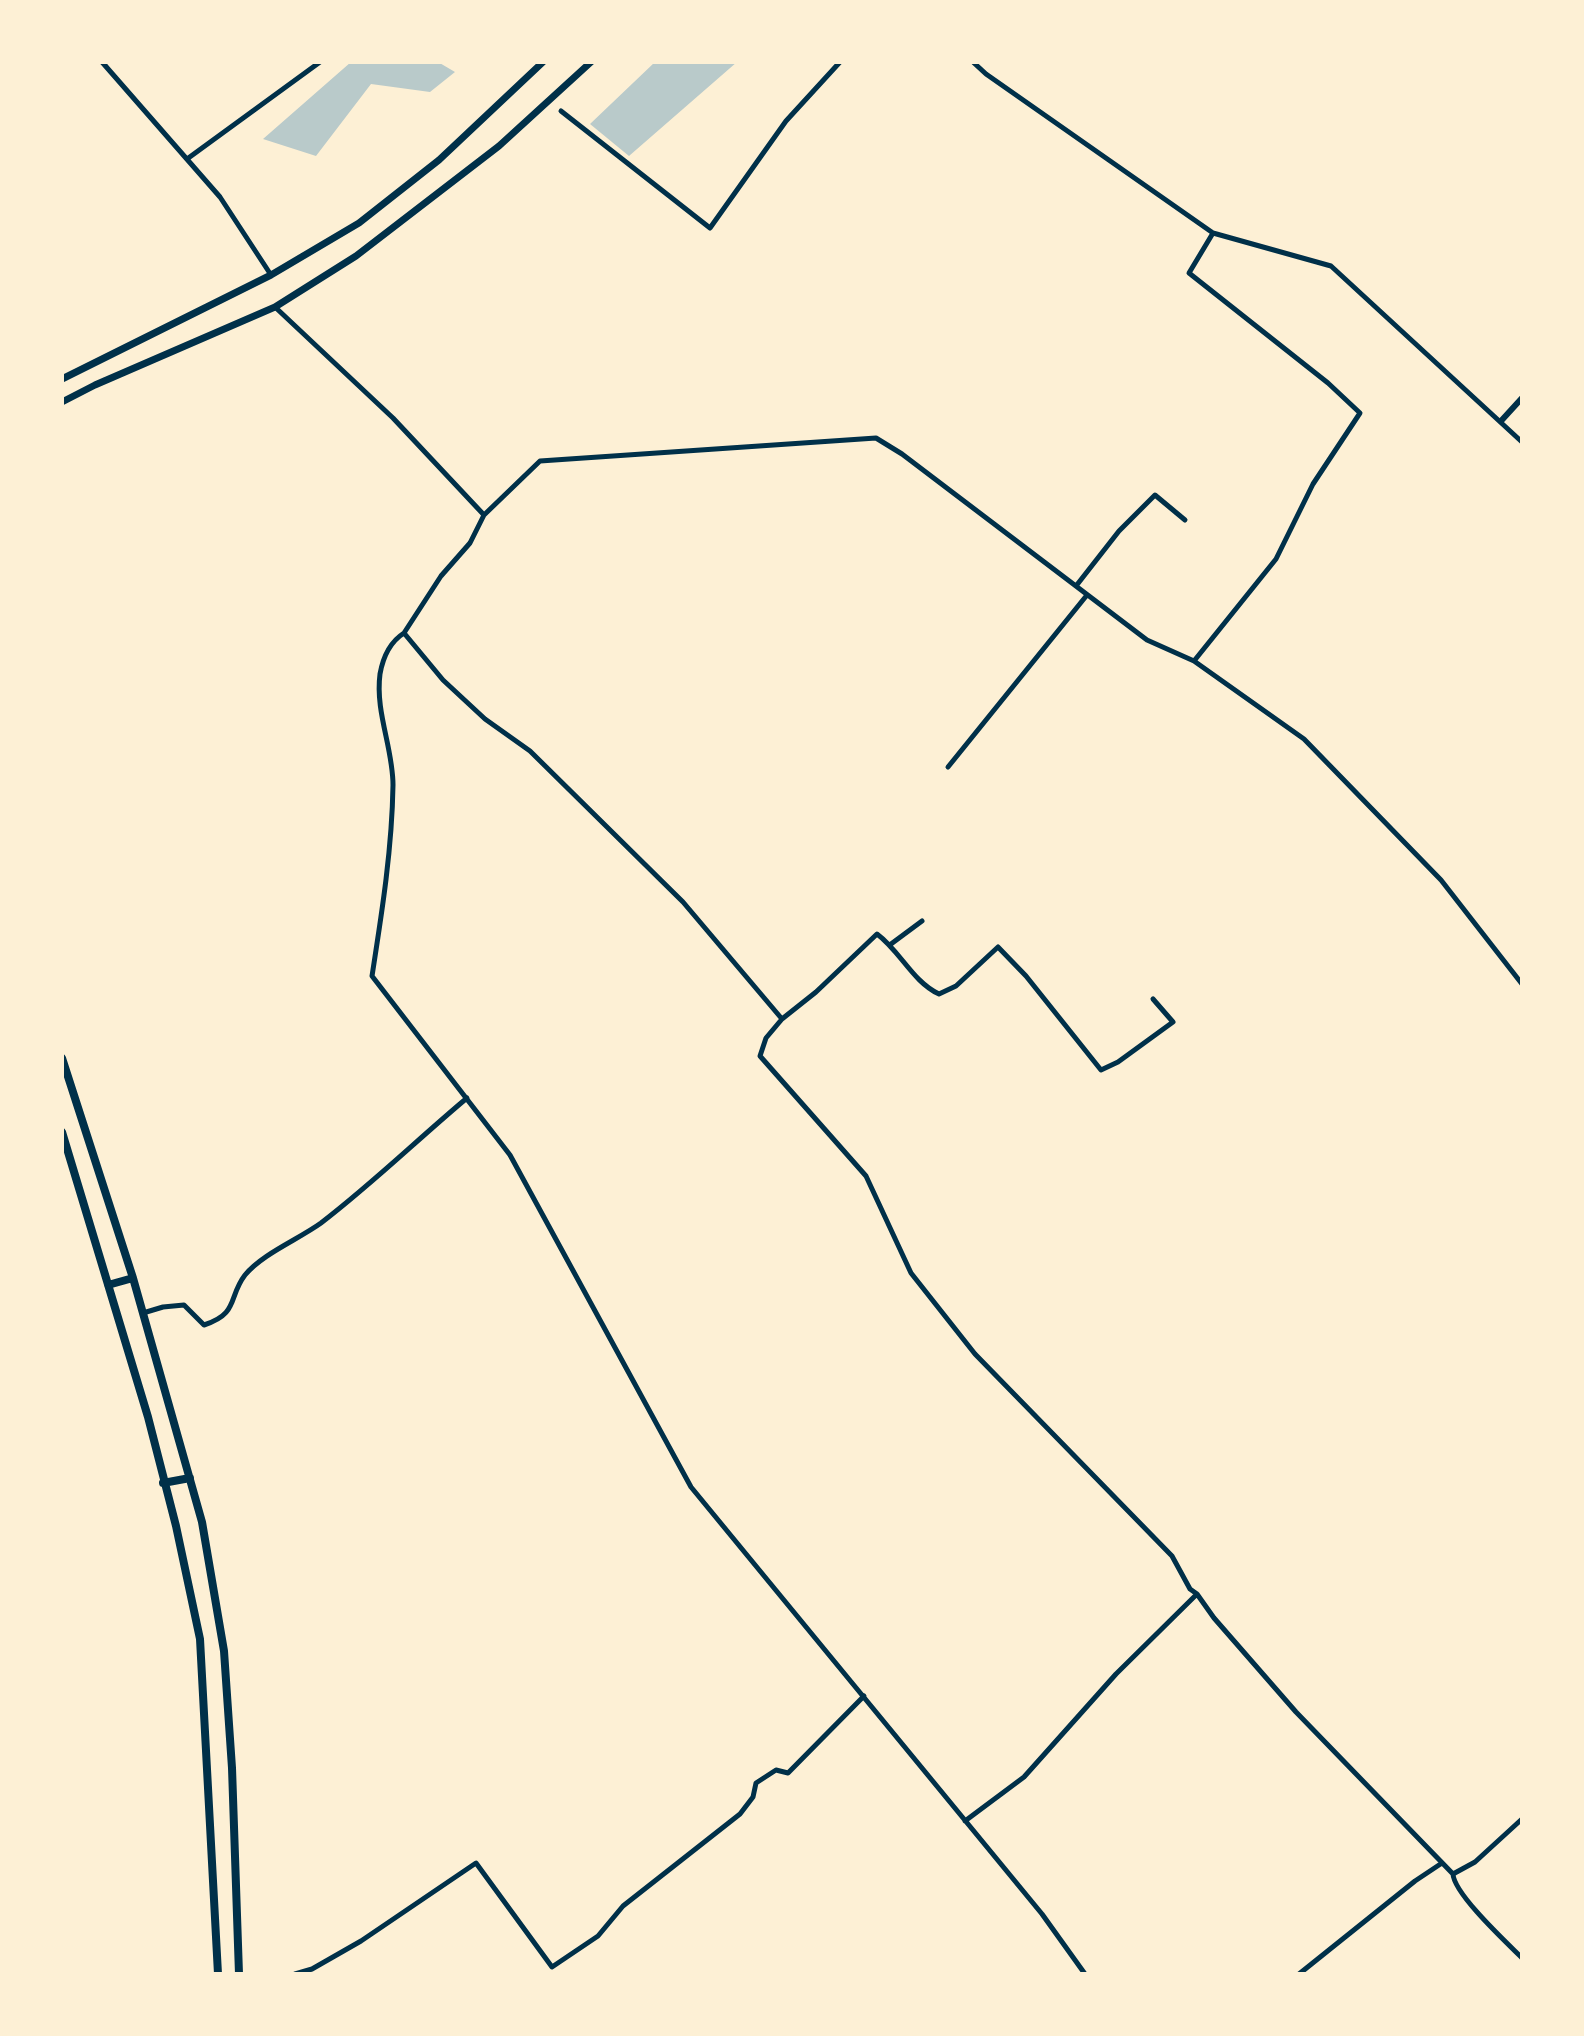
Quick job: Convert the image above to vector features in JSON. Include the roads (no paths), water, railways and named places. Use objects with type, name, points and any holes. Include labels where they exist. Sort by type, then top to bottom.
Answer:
[{"type":"main road","points":[[62,379],[271,275],[371,214],[439,160],[543,62]]},
{"type":"main road","points":[[62,402],[275,307],[356,256],[499,146],[591,62]]},
{"type":"main road","points":[[85,369],[95,385]]},
{"type":"main road","points":[[62,1058],[133,1278],[202,1522],[224,1651],[232,1768],[239,1974]]},
{"type":"main road","points":[[62,1132],[148,1417],[176,1526],[200,1639],[218,1974]]},
{"type":"main road","points":[[108,1285],[133,1278]]},
{"type":"main road","points":[[163,1483],[190,1478]]},
{"type":"street","points":[[102,62],[220,197],[271,275]]},
{"type":"street","points":[[187,159],[320,62]]},
{"type":"street","points":[[561,111],[710,228],[786,121],[840,62]]},
{"type":"street","points":[[973,62],[1213,233],[1331,266],[1522,442]]},
{"type":"street","points":[[1194,661],[1276,559],[1313,484],[1360,413],[1328,383],[1189,273],[1213,233]]},
{"type":"street","points":[[275,307],[393,418],[484,515]]},
{"type":"street","points":[[1501,421],[1522,398]]},
{"type":"street","points":[[1085,1974],[1042,1914],[691,1487],[510,1155],[372,976],[387,878],[393,781],[381,712],[380,674],[391,642],[404,633],[441,576],[470,543],[484,515],[540,461],[876,438],[902,454],[1147,640],[1194,661],[1304,739],[1441,880],[1522,984]]},
{"type":"street","points":[[1076,586],[1119,531],[1155,495],[1185,520]]},
{"type":"street","points":[[948,767],[1087,595]]},
{"type":"street","points":[[404,633],[443,680],[485,719],[530,751],[683,902],[782,1019]]},
{"type":"street","points":[[891,944],[922,921]]},
{"type":"street","points":[[1153,999],[1173,1022],[1118,1062],[1101,1070],[1026,976],[998,947],[956,986],[939,994],[925,988],[891,944],[877,934],[807,1000],[782,1019],[766,1038],[760,1056],[866,1176],[911,1273],[975,1354],[1172,1556],[1190,1589],[1214,1618],[1296,1712],[1453,1874],[1463,1894],[1522,1958]]},
{"type":"street","points":[[143,1313],[184,1305],[204,1325],[217,1321],[231,1308],[244,1276],[321,1222],[467,1098]]},
{"type":"street","points":[[965,1821],[1024,1777],[1106,1685],[1197,1594]]},
{"type":"street","points":[[295,1974],[312,1969],[361,1941],[476,1863],[552,1967],[598,1936],[623,1906],[740,1814],[753,1797],[756,1783],[776,1770],[788,1773],[864,1696]]},
{"type":"street","points":[[1453,1874],[1475,1862],[1522,1819]]},
{"type":"street","points":[[1299,1974],[1442,1863]]}]
